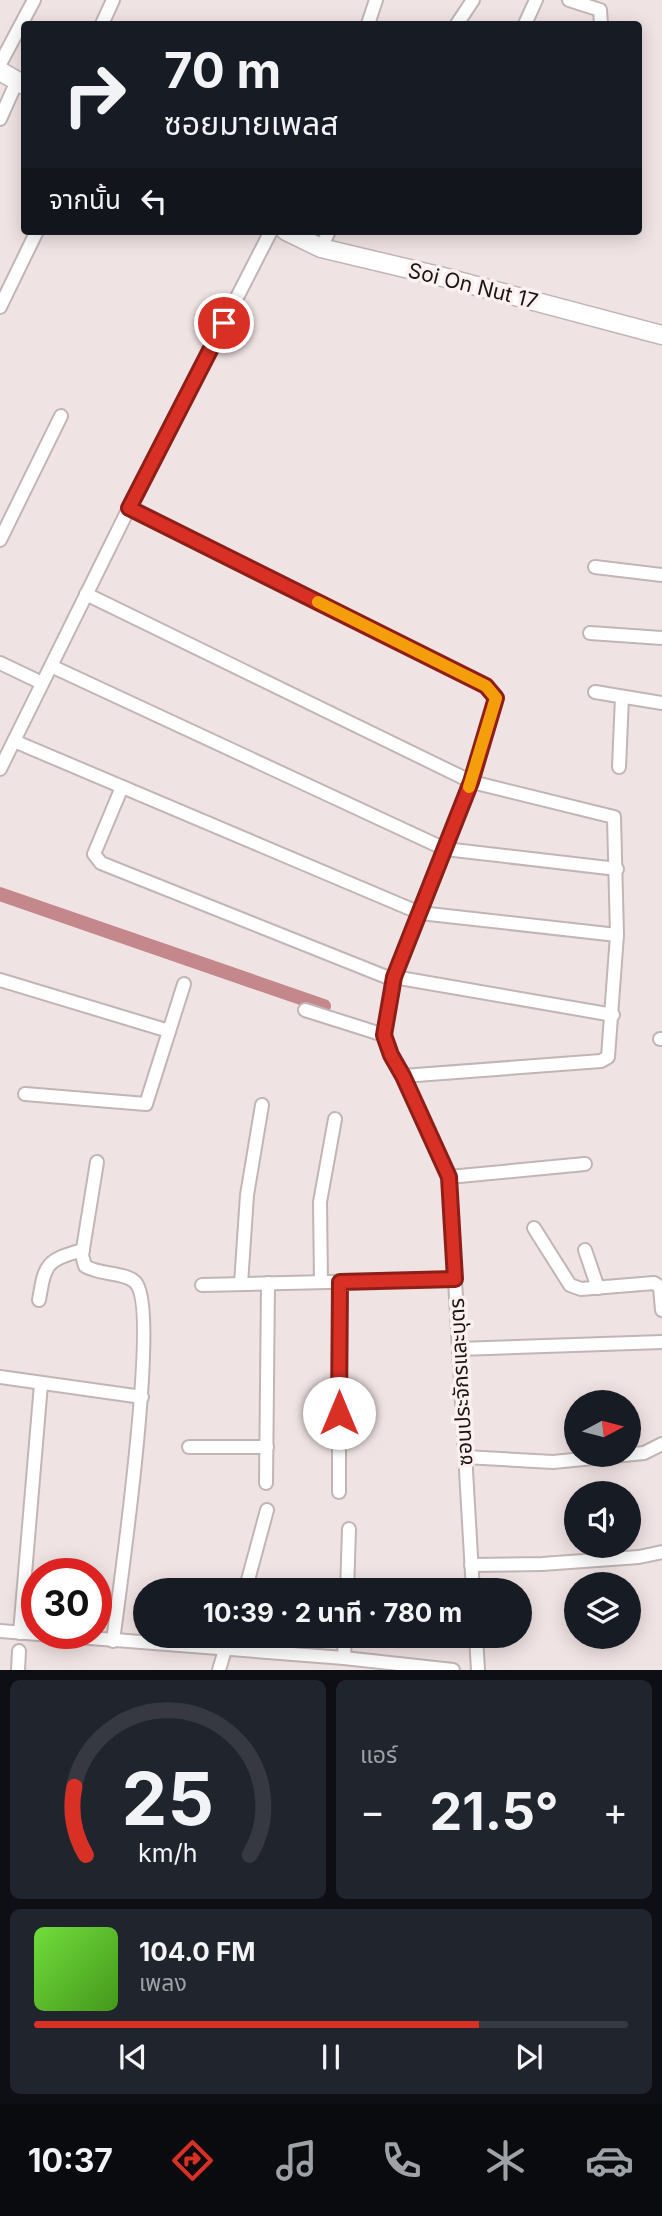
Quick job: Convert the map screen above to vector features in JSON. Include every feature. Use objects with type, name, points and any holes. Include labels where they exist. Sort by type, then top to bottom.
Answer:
[{"type":"street","points":[[23,21],[34,0]]},
{"type":"street","points":[[103,21],[113,0]]},
{"type":"street","points":[[369,21],[376,0]]},
{"type":"street","points":[[459,21],[473,0]]},
{"type":"street","points":[[526,21],[537,0]]},
{"type":"street","points":[[569,0],[600,10],[601,21]]},
{"type":"street","points":[[0,64],[21,24]]},
{"type":"street","points":[[0,71],[21,83],[0,119]]},
{"type":"street","points":[[1,304],[35,235]]},
{"type":"street","points":[[0,769],[129,508],[269,235]]},
{"type":"street","name":"Soi On Nut 17","points":[[294,235],[321,248],[661,331]]},
{"type":"street","points":[[321,248],[327,235]]},
{"type":"street","points":[[0,540],[61,416]]},
{"type":"street","points":[[129,508],[490,688],[496,698],[471,782],[394,979],[384,1035],[305,1010]]},
{"type":"street","points":[[595,567],[662,575]]},
{"type":"street","points":[[86,594],[471,782],[614,817],[617,935],[608,1057],[601,1061],[403,1076]]},
{"type":"street","points":[[590,633],[662,638]]},
{"type":"street","points":[[0,663],[43,683]]},
{"type":"street","points":[[51,666],[445,849],[617,869]]},
{"type":"street","points":[[595,692],[662,703]]},
{"type":"street","points":[[618,767],[622,696]]},
{"type":"street","points":[[13,741],[420,913],[617,935]]},
{"type":"street","points":[[122,787],[94,855],[101,863],[394,979],[613,1015]]},
{"type":"street","points":[[0,980],[169,1031]]},
{"type":"street","points":[[25,1094],[146,1104],[184,984]]},
{"type":"street","name":"ซอนประจักรและบุตร","points":[[384,1035],[449,1177],[472,1578]]},
{"type":"street","points":[[240,1284],[247,1195],[262,1105]]},
{"type":"street","points":[[321,1282],[320,1202],[335,1119]]},
{"type":"street","points":[[97,1162],[83,1250],[85,1266],[137,1283],[141,1293],[143,1331],[142,1397],[113,1641]]},
{"type":"street","points":[[449,1177],[585,1164]]},
{"type":"street","points":[[534,1228],[570,1285],[581,1289],[654,1283],[660,1287],[662,1310]]},
{"type":"street","points":[[39,1300],[44,1270],[64,1255],[83,1250]]},
{"type":"street","points":[[585,1250],[598,1288]]},
{"type":"street","points":[[202,1285],[455,1279]]},
{"type":"street","points":[[339,1492],[340,1282]]},
{"type":"street","points":[[267,1483],[268,1283]]},
{"type":"street","points":[[459,1349],[662,1342]]},
{"type":"street","points":[[0,1377],[142,1397]]},
{"type":"street","points":[[20,1633],[41,1384]]},
{"type":"street","points":[[465,1457],[553,1462],[644,1453],[662,1444]]},
{"type":"street","points":[[189,1447],[267,1447]]},
{"type":"street","points":[[249,1578],[267,1510]]},
{"type":"street","points":[[347,1578],[349,1529]]},
{"type":"street","points":[[471,1565],[639,1558],[662,1552]]},
{"type":"street","points":[[0,1632],[133,1641]]},
{"type":"street","points":[[219,1670],[225,1648]]},
{"type":"street","points":[[255,1648],[326,1663],[344,1658],[453,1670]]},
{"type":"street","points":[[344,1648],[344,1658]]},
{"type":"street","points":[[477,1648],[478,1670]]},
{"type":"street","points":[[18,1670],[19,1651]]},
{"type":"waterway","points":[[0,894],[324,1006]]},
{"type":"slow traffic","points":[[318,602],[490,688],[495,694],[469,787]]},
{"type":"route","points":[[224,323],[129,508],[490,688],[496,698],[471,782],[394,977],[384,1035],[449,1177],[455,1279],[340,1282],[339,1413]]}]
